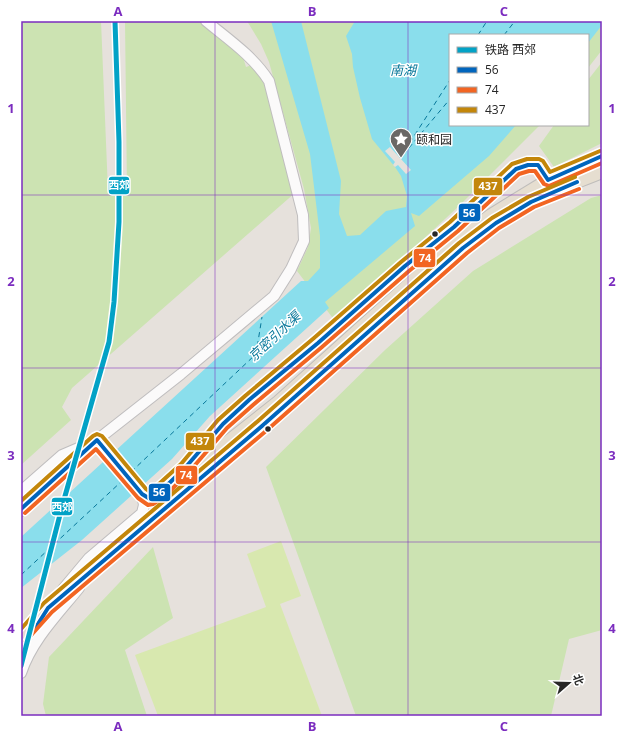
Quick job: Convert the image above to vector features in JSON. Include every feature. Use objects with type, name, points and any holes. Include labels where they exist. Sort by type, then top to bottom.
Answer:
[{"type":"highway","points":[[21,509],[97,440]]},
{"type":"highway","points":[[21,638],[48,608],[157,516]]},
{"type":"highway","points":[[21,651],[48,608]]},
{"type":"main road","points":[[97,440],[146,497],[164,498],[207,458],[278,402],[458,240],[491,215],[548,180],[602,156]]},
{"type":"main road","points":[[157,516],[262,426],[463,248],[496,224],[531,202],[602,172]]},
{"type":"street","points":[[21,491],[62,455],[97,440],[181,374],[274,296],[291,269],[304,241],[303,215],[269,81],[262,70],[251,58],[206,21]]},
{"type":"street","points":[[48,608],[89,558],[142,513],[146,497],[160,492],[185,468],[223,424],[405,266],[454,226],[516,170],[528,165],[538,165],[554,191]]},
{"type":"street","points":[[21,673],[24,663],[35,643],[95,568]]},
{"type":"green space","points":[[21,21],[101,21],[108,191],[127,192],[125,21],[204,21],[242,54],[246,67],[252,65],[268,83],[296,192],[72,388],[62,407],[71,420],[21,465]]},
{"type":"green space","name":"颐和园","points":[[247,21],[602,21],[602,50],[589,67],[589,34],[449,34],[449,126],[539,126],[459,206],[335,321],[297,271],[308,247],[311,228],[304,189],[269,62],[261,44]]},
{"type":"green space","points":[[602,62],[602,143],[554,167],[539,146],[553,126],[589,126],[589,79]]},
{"type":"green space","points":[[602,195],[602,630],[569,639],[551,716],[356,716],[266,467],[385,350],[473,271],[591,198]]},
{"type":"green space","points":[[281,541],[301,596],[280,604],[322,716],[158,716],[135,655],[266,607],[247,554]]},
{"type":"green space","points":[[153,547],[173,618],[125,650],[147,716],[46,716],[43,704],[49,657]]},
{"type":"water","name":"颐和园","points":[[271,21],[301,21],[341,181],[339,214],[347,236],[360,235],[386,211],[406,207],[407,196],[401,176],[372,139],[360,98],[353,67],[352,54],[346,36],[355,21],[602,21],[602,25],[589,42],[589,34],[449,34],[449,126],[515,126],[489,156],[419,216],[411,213],[415,226],[325,302],[329,308],[210,416],[172,459],[82,540],[21,588],[21,537],[301,281],[308,281],[320,268],[320,236],[310,154]]},
{"type":"pier","points":[[390,147],[411,170],[406,174],[398,165],[395,167],[393,165],[395,162],[385,151]]},
{"type":"ferry route","points":[[479,34],[487,21]]},
{"type":"ferry route","points":[[505,34],[515,21]]},
{"type":"ferry route","points":[[400,158],[449,82]]},
{"type":"ferry route","points":[[403,155],[449,100]]},
{"type":"ferry route","points":[[131,472],[256,354],[262,317]]},
{"type":"ferry route","points":[[21,575],[123,480]]},
{"type":"rail line","name":"西郊","points":[[21,666],[63,503],[109,342],[114,302],[119,222],[119,142],[115,21]]},
{"type":"transit line","name":"437","points":[[21,501],[97,434],[102,436],[150,492],[181,464],[218,420],[401,262],[450,222],[512,164],[527,159],[539,159],[543,161],[550,172],[600,151]]},
{"type":"transit line","name":"56","points":[[21,509],[97,440],[142,494],[150,499],[160,492],[185,468],[223,424],[249,400],[318,343],[405,266],[454,227],[516,169],[528,165],[538,165],[548,180],[602,156]]},
{"type":"transit line","name":"74","points":[[25,513],[96,449],[138,498],[148,505],[153,504],[164,497],[189,472],[227,428],[409,271],[458,231],[519,174],[535,171],[544,184],[549,186],[602,163]]},
{"type":"transit line","name":"437","points":[[21,629],[44,603],[258,421],[459,243],[492,218],[528,197],[575,177]]},
{"type":"transit line","name":"56","points":[[21,651],[48,608],[262,426],[463,248],[496,223],[531,202],[577,182]]},
{"type":"transit line","name":"74","points":[[25,642],[52,612],[266,431],[467,253],[499,228],[534,207],[579,189]]},
{"type":"place","name":"颐和园","points":[[401,158]]},
{"type":"water label","name":"南湖","points":[[403,70]]},
{"type":"water label","name":"京密引水渠","points":[[274,336]]}]
